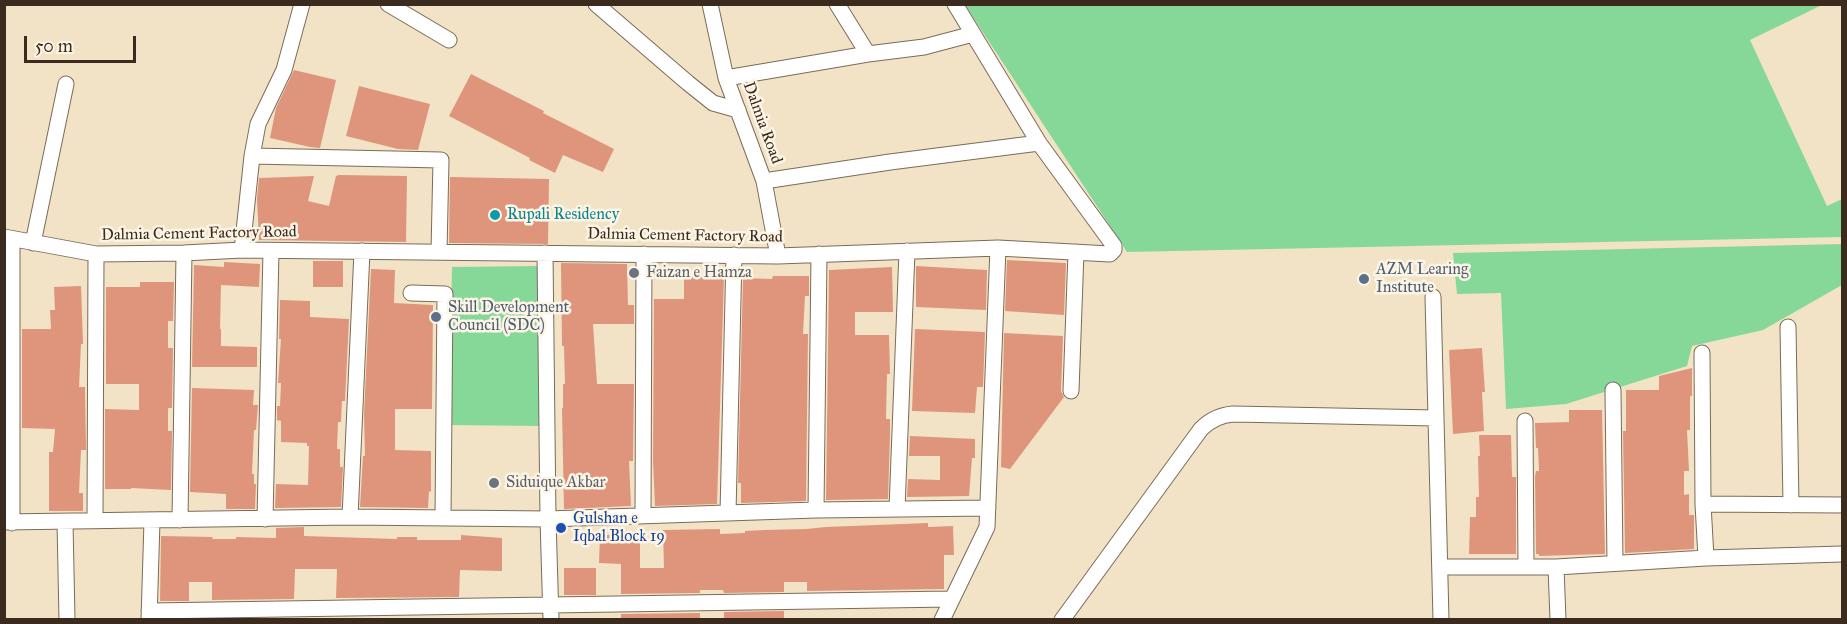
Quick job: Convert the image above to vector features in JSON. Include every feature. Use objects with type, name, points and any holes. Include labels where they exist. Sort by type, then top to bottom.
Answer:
[{"type":"street","points":[[242,250],[252,156],[258,124],[284,70],[302,4]]},
{"type":"street","points":[[388,4],[449,40]]},
{"type":"street","points":[[596,4],[713,103],[738,110]]},
{"type":"street","name":"Dalmia Road","points":[[710,4],[726,78],[764,181],[778,256]]},
{"type":"street","points":[[837,4],[868,54]]},
{"type":"street","points":[[764,181],[1039,143],[955,4]]},
{"type":"street","points":[[726,78],[924,47],[973,34]]},
{"type":"street","points":[[33,243],[66,84]]},
{"type":"street","name":"Dalmia Cement Factory Road","points":[[8,238],[96,254],[242,250],[778,256],[998,248],[1110,254],[1114,246],[1039,143]]},
{"type":"street","points":[[252,156],[441,160],[439,252]]},
{"type":"street","points":[[8,238],[8,522],[351,517],[548,519],[816,510],[988,508]]},
{"type":"street","points":[[942,620],[987,527],[998,248]]},
{"type":"street","points":[[265,519],[271,251]]},
{"type":"street","points":[[897,509],[907,251]]},
{"type":"street","points":[[351,517],[362,252]]},
{"type":"street","points":[[1071,391],[1076,252]]},
{"type":"street","points":[[180,520],[184,253]]},
{"type":"street","points":[[544,253],[551,612]]},
{"type":"street","points":[[95,520],[96,254]]},
{"type":"street","points":[[643,516],[644,254]]},
{"type":"street","points":[[816,510],[819,254]]},
{"type":"street","points":[[728,513],[734,255]]},
{"type":"street","points":[[411,293],[445,294],[443,518]]},
{"type":"street","points":[[1433,297],[1441,620]]},
{"type":"street","points":[[1788,327],[1791,505]]},
{"type":"street","points":[[1702,352],[1703,504],[1706,558]]},
{"type":"street","points":[[1613,390],[1615,563]]},
{"type":"street","points":[[1062,620],[1207,423],[1223,415],[1233,414],[1436,418]]},
{"type":"street","points":[[1525,421],[1526,567]]},
{"type":"street","points":[[1703,504],[1842,505]]},
{"type":"street","points":[[152,520],[149,615],[551,612],[951,599]]},
{"type":"street","points":[[65,522],[67,620]]},
{"type":"street","points":[[1441,567],[1556,567],[1706,558],[1842,554]]},
{"type":"street","points":[[1556,567],[1558,620]]},
{"type":"green space","points":[[965,5],[1822,5],[1750,40],[1827,206],[1842,199],[1842,237],[1127,252]]},
{"type":"green space","points":[[1842,244],[1842,285],[1763,330],[1692,346],[1687,366],[1566,404],[1506,409],[1501,293],[1457,294],[1453,253]]},
{"type":"green space","points":[[538,266],[540,426],[449,425],[452,267]]},
{"type":"building","points":[[294,70],[336,80],[320,148],[270,138],[276,108]]},
{"type":"building","points":[[471,74],[614,149],[603,172],[563,155],[555,173],[449,116]]},
{"type":"building","points":[[359,86],[430,104],[418,150],[398,149],[346,136]]},
{"type":"building","points":[[314,176],[308,201],[329,206],[336,176],[407,176],[406,242],[259,240],[257,199],[259,178]]},
{"type":"building","name":"Rupali Residency","points":[[450,177],[549,179],[548,244],[449,243]]},
{"type":"building","points":[[1007,260],[1066,263],[1064,315],[1005,311]]},
{"type":"building","points":[[313,261],[343,261],[343,287],[313,287]]},
{"type":"building","points":[[224,262],[260,264],[259,287],[221,285],[221,346],[257,347],[257,367],[192,367],[194,265],[224,267]]},
{"type":"building","points":[[561,263],[627,264],[628,305],[634,305],[634,324],[593,324],[597,384],[634,384],[633,461],[629,461],[631,506],[564,509],[562,408],[563,384],[565,384]]},
{"type":"building","points":[[916,266],[987,270],[986,310],[916,307]]},
{"type":"building","points":[[892,267],[893,312],[855,312],[855,335],[889,335],[890,374],[887,374],[886,419],[890,419],[888,499],[826,500],[829,270]]},
{"type":"building","points":[[371,269],[395,270],[394,303],[433,305],[432,409],[395,409],[395,450],[431,451],[431,492],[429,491],[428,508],[360,507],[363,456],[365,456],[364,414]]},
{"type":"building","points":[[684,275],[724,277],[717,504],[655,506],[654,299],[684,299]]},
{"type":"building","points":[[773,276],[809,276],[809,296],[805,296],[803,334],[808,334],[806,501],[741,503],[741,483],[738,483],[743,278],[772,279]]},
{"type":"building","points":[[140,282],[174,282],[173,321],[168,321],[168,348],[173,348],[172,408],[168,408],[168,431],[172,431],[171,490],[105,489],[105,409],[139,410],[139,384],[106,384],[106,287],[140,287]]},
{"type":"building","points":[[81,286],[83,344],[81,344],[79,387],[85,387],[86,450],[81,450],[79,493],[83,493],[83,511],[49,511],[49,452],[53,452],[55,429],[22,428],[22,329],[51,329],[50,310],[55,310],[54,287]]},
{"type":"building","points":[[280,300],[310,301],[310,317],[349,319],[345,401],[342,401],[341,422],[338,422],[337,449],[340,449],[340,467],[343,467],[341,507],[275,508],[276,484],[308,485],[309,446],[307,443],[281,442],[281,421],[277,420],[281,383],[278,383],[281,339],[279,339]]},
{"type":"building","points":[[915,329],[985,332],[983,387],[977,387],[975,413],[912,411]]},
{"type":"building","points":[[1004,333],[1063,336],[1061,391],[1064,397],[1010,469],[1001,467]]},
{"type":"building","points":[[1482,348],[1485,392],[1482,392],[1484,431],[1453,434],[1449,350]]},
{"type":"building","points":[[1692,368],[1690,430],[1687,430],[1689,471],[1684,471],[1684,495],[1689,494],[1689,515],[1694,515],[1694,549],[1625,553],[1623,431],[1626,431],[1626,390],[1659,390],[1659,376]]},
{"type":"building","points":[[192,388],[254,390],[253,405],[258,405],[256,430],[254,430],[252,474],[254,474],[254,484],[256,484],[255,509],[226,509],[226,494],[190,492]]},
{"type":"building","points":[[1569,410],[1602,410],[1605,554],[1539,556],[1536,554],[1535,477],[1536,471],[1539,471],[1535,423],[1569,422]]},
{"type":"building","points":[[1479,435],[1511,435],[1512,477],[1516,477],[1516,554],[1469,554],[1470,517],[1476,517],[1476,497],[1479,497]]},
{"type":"building","points":[[910,436],[975,439],[975,458],[972,458],[969,496],[907,497],[908,479],[940,480],[940,456],[909,456]]},
{"type":"building","points":[[928,523],[928,527],[953,526],[954,555],[944,555],[944,589],[807,591],[807,582],[784,582],[784,592],[724,593],[723,590],[700,590],[700,593],[621,594],[621,564],[599,563],[600,535],[640,535],[640,568],[664,568],[663,530],[720,529],[720,534]]},
{"type":"building","points":[[304,527],[304,536],[397,539],[397,537],[417,537],[417,540],[461,540],[461,535],[502,538],[502,571],[460,570],[459,597],[336,598],[337,569],[295,569],[294,599],[212,600],[212,582],[189,582],[189,601],[160,601],[161,536],[213,537],[212,539],[276,538],[276,528]]},
{"type":"building","points":[[564,568],[596,568],[596,595],[564,595]]},
{"type":"building","points":[[784,611],[784,620],[724,620],[724,612]]},
{"type":"building","points":[[700,613],[700,620],[621,620],[621,614]]},
{"type":"place","name":"Rupali Residency","points":[[495,215]]},
{"type":"place","name":"Faizan e Hamza","points":[[634,273]]},
{"type":"place","name":"AZM Learing Institute","points":[[1364,279]]},
{"type":"place","name":"Skill Development Council (SDC)","points":[[436,317]]},
{"type":"place","name":"Siduique Akbar","points":[[494,483]]},
{"type":"place","name":"Gulshan e Iqbal Block 19","points":[[561,528]]}]
